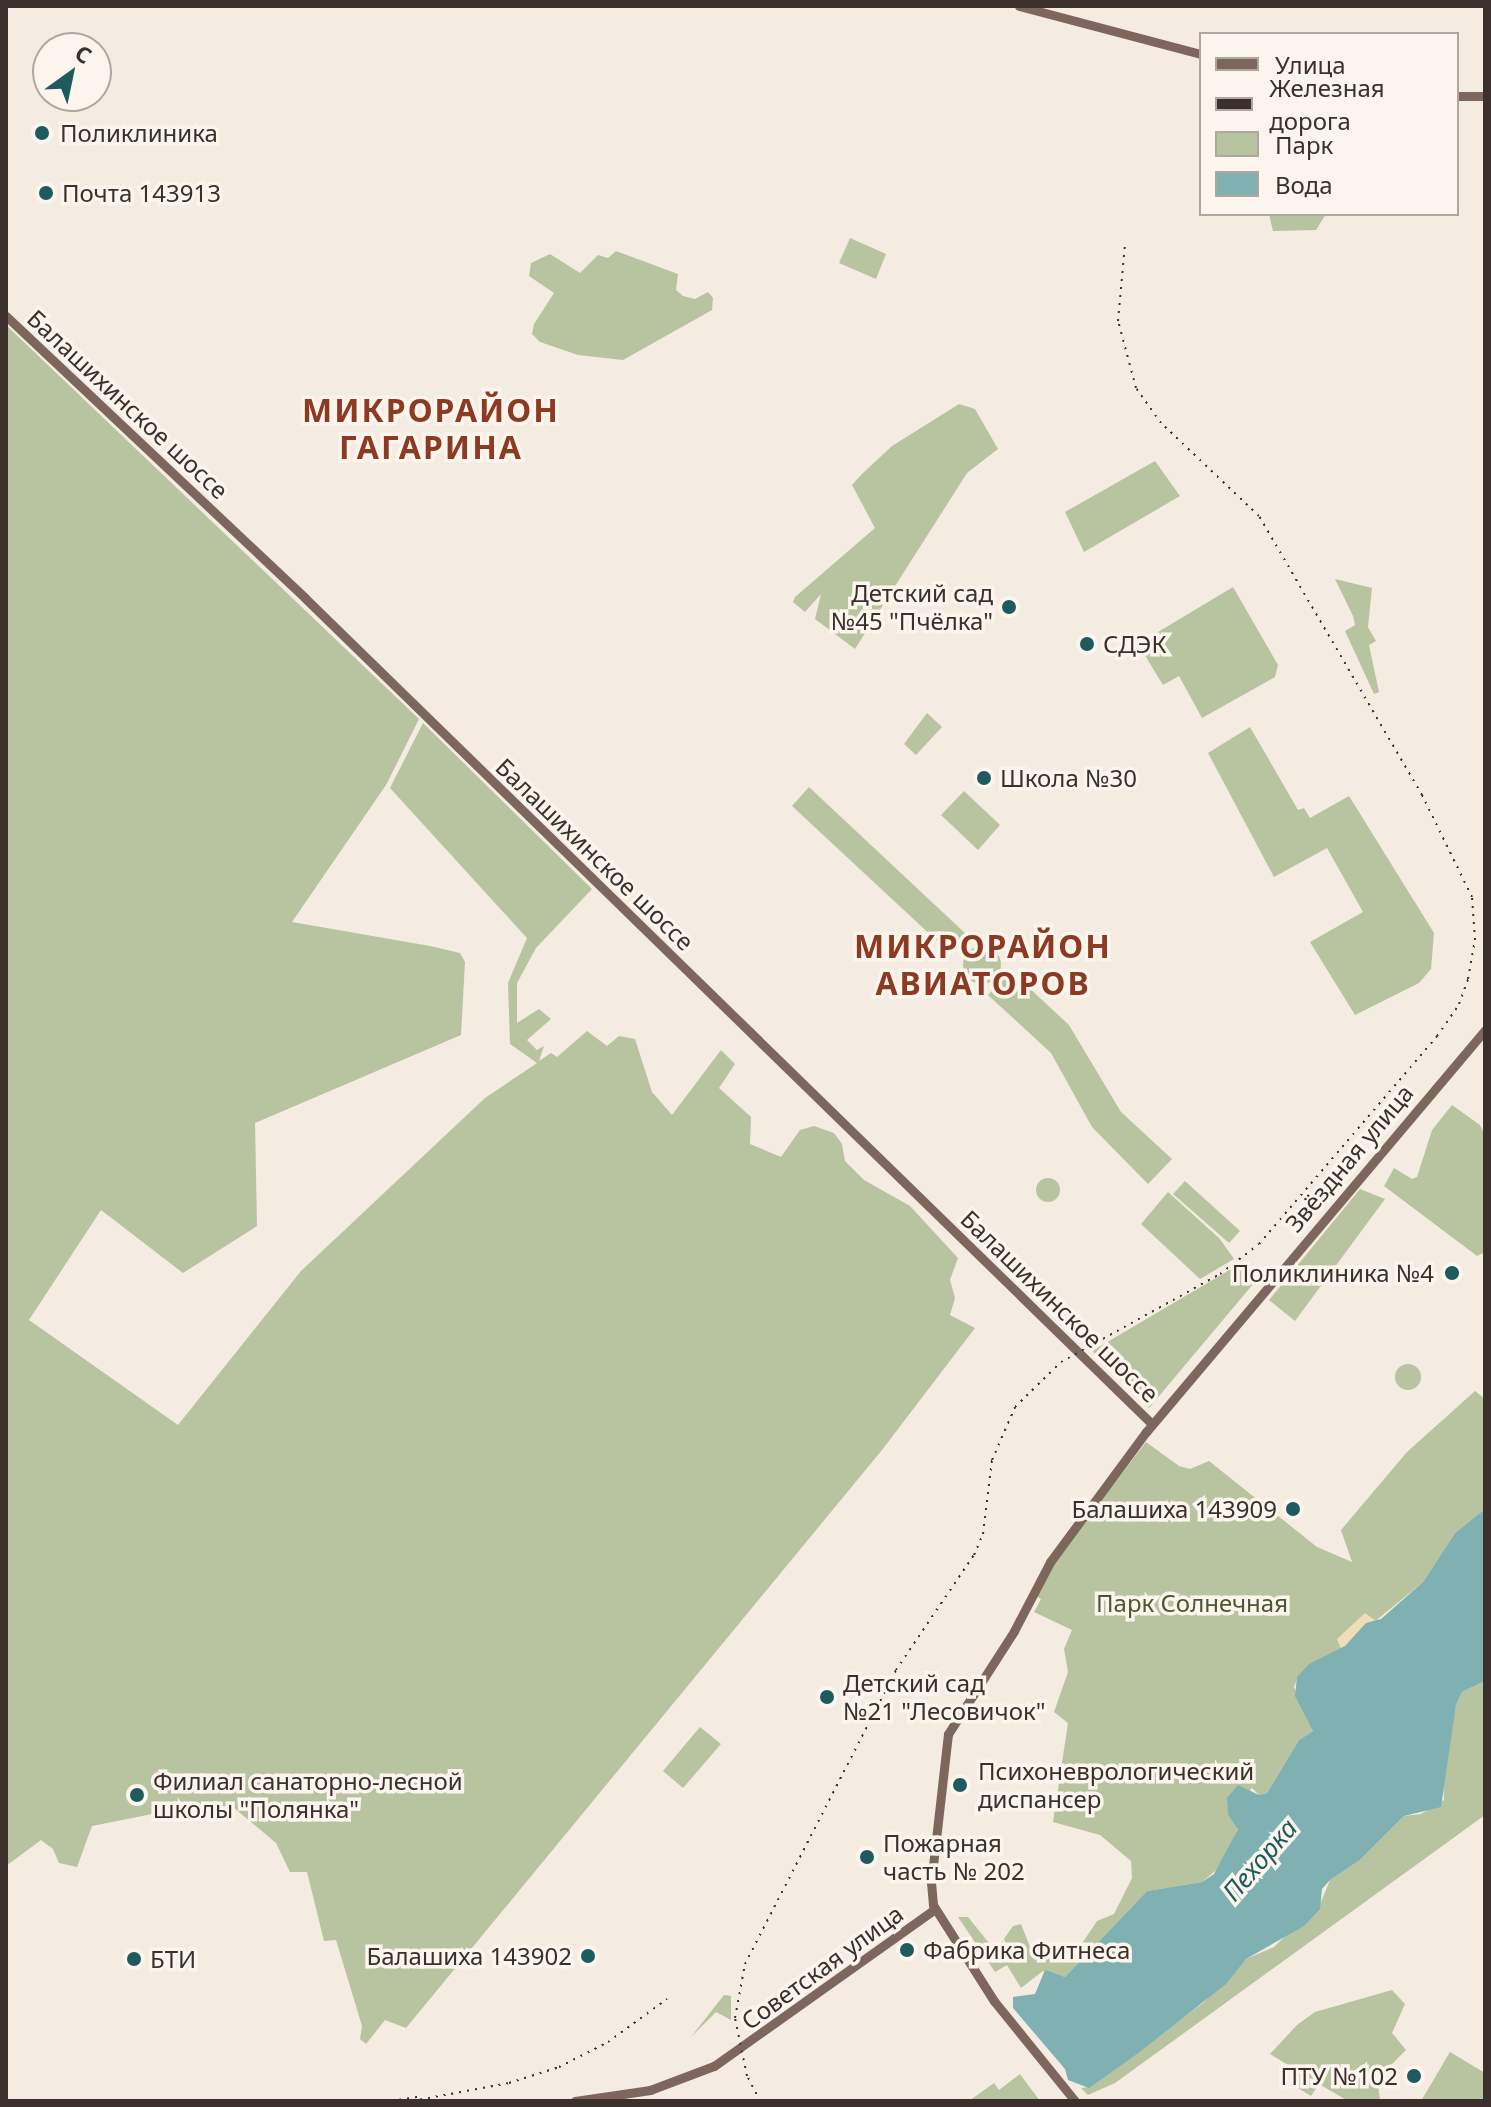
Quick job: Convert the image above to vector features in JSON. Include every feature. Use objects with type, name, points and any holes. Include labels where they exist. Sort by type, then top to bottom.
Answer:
[{"type":"main road","points":[[1019,6],[1199,53]]},
{"type":"main road","points":[[1459,96],[1485,96]]},
{"type":"main road","name":"Балашихинское шоссе","points":[[6,316],[296,590],[1152,1424]]},
{"type":"main road","name":"Звёздная улица","points":[[1152,1424],[1485,1030]]},
{"type":"main road","name":"Советская улица","points":[[575,2101],[650,2090],[714,2066],[935,1909],[931,1883],[950,1728],[1014,1631],[1050,1562],[1152,1424]]},
{"type":"main road","points":[[935,1909],[994,2001],[1075,2101]]},
{"type":"green space","points":[[1269,216],[1325,216],[1316,230],[1273,231]]},
{"type":"green space","points":[[850,238],[886,254],[876,279],[839,263]]},
{"type":"green space","points":[[616,251],[678,274],[676,290],[683,296],[695,299],[708,292],[713,298],[712,310],[623,360],[578,355],[540,342],[532,334],[534,324],[554,293],[529,276],[531,263],[550,254],[580,273],[598,255],[608,258]]},
{"type":"green space","points":[[6,325],[419,719],[386,785],[292,922],[430,946],[460,953],[465,962],[461,1035],[255,1123],[257,1226],[183,1273],[101,1210],[29,1320],[178,1425],[301,1271],[485,1098],[537,1063],[510,1044],[508,983],[527,938],[390,788],[423,723],[592,889],[536,948],[517,983],[517,1023],[539,1009],[551,1019],[527,1040],[537,1050],[544,1046],[539,1061],[551,1053],[557,1057],[587,1031],[607,1046],[619,1036],[635,1039],[652,1092],[672,1115],[721,1050],[735,1064],[719,1088],[751,1117],[750,1144],[781,1157],[800,1130],[814,1126],[834,1133],[842,1144],[845,1161],[864,1180],[910,1206],[958,1258],[950,1280],[955,1298],[950,1315],[975,1328],[882,1450],[406,2028],[385,2020],[366,2044],[360,2039],[362,2026],[336,1940],[324,1941],[307,1872],[290,1872],[276,1843],[233,1807],[202,1804],[92,1826],[77,1867],[59,1863],[53,1849],[41,1840],[6,1866]]},
{"type":"green space","points":[[959,404],[975,409],[998,449],[967,473],[855,649],[815,619],[821,594],[805,612],[793,602],[795,597],[875,528],[852,485],[892,446]]},
{"type":"green space","points":[[1155,461],[1180,496],[1084,552],[1065,512]]},
{"type":"green space","points":[[1335,579],[1372,588],[1368,627],[1376,641],[1369,645],[1379,692],[1374,694],[1345,631],[1355,625]]},
{"type":"green space","points":[[1233,587],[1278,665],[1275,677],[1202,718],[1179,676],[1163,685],[1138,644]]},
{"type":"green space","points":[[927,713],[942,727],[916,755],[904,744]]},
{"type":"green space","points":[[1250,727],[1298,810],[1304,808],[1310,818],[1349,796],[1434,933],[1431,969],[1419,983],[1355,1015],[1310,942],[1363,912],[1327,848],[1274,877],[1208,753]]},
{"type":"green space","points":[[809,787],[967,935],[950,953],[792,806]]},
{"type":"green space","points":[[964,791],[1000,825],[978,850],[941,815]]},
{"type":"green space","points":[[982,946],[995,952],[1001,965],[995,978],[982,984],[969,978],[963,965],[969,952]]},
{"type":"green space","points":[[1011,971],[1069,1025],[1121,1112],[1172,1159],[1148,1184],[1092,1127],[1051,1053],[988,995]]},
{"type":"green space","points":[[1452,1105],[1480,1125],[1485,1136],[1485,1252],[1477,1256],[1384,1186],[1394,1168],[1412,1179],[1417,1177],[1432,1130]]},
{"type":"green space","points":[[1048,1178],[1059,1185],[1060,1190],[1053,1201],[1048,1202],[1037,1195],[1036,1190],[1043,1179]]},
{"type":"green space","points":[[1185,1181],[1240,1231],[1229,1243],[1173,1194]]},
{"type":"green space","points":[[1360,1189],[1385,1199],[1295,1321],[1269,1300]]},
{"type":"green space","points":[[1168,1192],[1220,1239],[1234,1259],[1200,1279],[1141,1224]]},
{"type":"green space","points":[[1238,1265],[1254,1283],[1149,1408],[1092,1351]]},
{"type":"green space","points":[[1408,1364],[1417,1368],[1421,1377],[1417,1386],[1408,1390],[1399,1386],[1395,1377],[1399,1368]]},
{"type":"green space","name":"Парк Солнечная","points":[[1475,1391],[1485,1399],[1485,1509],[1455,1533],[1423,1582],[1345,1646],[1298,1677],[1294,1687],[1313,1731],[1299,1740],[1267,1793],[1259,1795],[1252,1788],[1228,1815],[1238,1828],[1221,1866],[1202,1882],[1147,1891],[1065,1977],[1043,1971],[1021,1988],[1007,1965],[995,1972],[958,1917],[968,1917],[989,1943],[999,1946],[1013,1926],[1021,1924],[1032,1952],[1058,1955],[1067,1947],[1079,1948],[1097,1921],[1114,1914],[1132,1878],[1131,1861],[1100,1835],[1053,1822],[1068,1723],[1054,1712],[1068,1672],[1064,1649],[1072,1630],[1034,1612],[1041,1599],[1036,1596],[1056,1560],[1146,1442],[1179,1466],[1190,1469],[1209,1461],[1317,1547],[1352,1562],[1341,1530],[1407,1452]]},
{"type":"green space","points":[[1485,1681],[1485,1815],[1115,2083],[1088,2095],[1081,2088],[1089,2087],[1204,2002],[1246,1959],[1274,1947],[1321,1902],[1330,1880],[1360,1860],[1404,1816],[1421,1814],[1444,1800],[1443,1770],[1456,1705],[1462,1692]]},
{"type":"green space","points":[[700,1727],[721,1744],[683,1788],[663,1771]]},
{"type":"green space","points":[[1392,1990],[1405,2004],[1392,2033],[1406,2050],[1377,2079],[1380,2099],[1348,2101],[1319,2084],[1311,2096],[1291,2084],[1298,2071],[1270,2054],[1297,2025],[1315,2012]]},
{"type":"green space","points":[[724,1995],[731,1996],[731,2020],[716,2012],[691,2037]]},
{"type":"green space","points":[[1450,2052],[1485,2073],[1485,2101],[1421,2101]]},
{"type":"green space","points":[[1020,2074],[1040,2101],[969,2101],[994,2083],[999,2090]]},
{"type":"sand","points":[[1365,1613],[1376,1621],[1341,1649],[1337,1639]]},
{"type":"water","name":"Пехорка","points":[[1485,1509],[1485,1681],[1462,1692],[1456,1705],[1441,1807],[1404,1816],[1360,1860],[1330,1880],[1322,1889],[1320,1909],[1304,1926],[1246,1959],[1226,1984],[1137,2054],[1089,2088],[1068,2080],[1065,2069],[1013,2008],[1013,1997],[1035,1994],[1045,1970],[1065,1977],[1147,1891],[1202,1882],[1214,1874],[1238,1829],[1228,1815],[1227,1798],[1238,1785],[1259,1795],[1267,1793],[1299,1740],[1313,1731],[1295,1696],[1297,1677],[1309,1664],[1345,1646],[1366,1623],[1381,1619],[1423,1582],[1455,1533]]},
{"type":"railway","points":[[760,2101],[747,2076],[735,2018],[745,1964],[896,1670],[974,1555],[983,1534],[992,1460],[1015,1407],[1061,1362],[1220,1274],[1259,1244],[1437,1036],[1459,1004],[1468,979],[1475,940],[1472,897],[1422,795],[1259,516],[1161,423],[1136,388],[1118,321],[1125,244]]},
{"type":"railway","points":[[412,2101],[509,2083],[559,2067],[608,2042],[667,1999]]},
{"type":"railway","points":[[391,2101],[422,2096]]},
{"type":"place","name":"Поликлиника","points":[[42,133]]},
{"type":"place","name":"Почта 143913","points":[[46,193]]},
{"type":"place","name":"Детский сад №45 \"Пчёлка\"","points":[[1009,607]]},
{"type":"place","name":"СДЭК","points":[[1087,644]]},
{"type":"place","name":"Школа №30","points":[[984,778]]},
{"type":"place","name":"Поликлиника №4","points":[[1452,1273]]},
{"type":"place","name":"Балашиха 143909","points":[[1293,1509]]},
{"type":"place","name":"Детский сад №21 \"Лесовичок\"","points":[[827,1697]]},
{"type":"place","name":"Психоневрологический диспансер","points":[[960,1785]]},
{"type":"place","name":"Филиал санаторно-лесной школы \"Полянка\"","points":[[137,1795]]},
{"type":"place","name":"Пожарная часть № 202","points":[[867,1857]]},
{"type":"place","name":"Фабрика Фитнеса","points":[[907,1950]]},
{"type":"place","name":"Балашиха 143902","points":[[588,1956]]},
{"type":"place","name":"БТИ","points":[[134,1959]]},
{"type":"place","name":"ПТУ №102","points":[[1414,2076]]},
{"type":"district","name":"МИКРОРАЙОН ГАГАРИНА","points":[[431,430]]},
{"type":"district","name":"МИКРОРАЙОН АВИАТОРОВ","points":[[983,966]]}]
